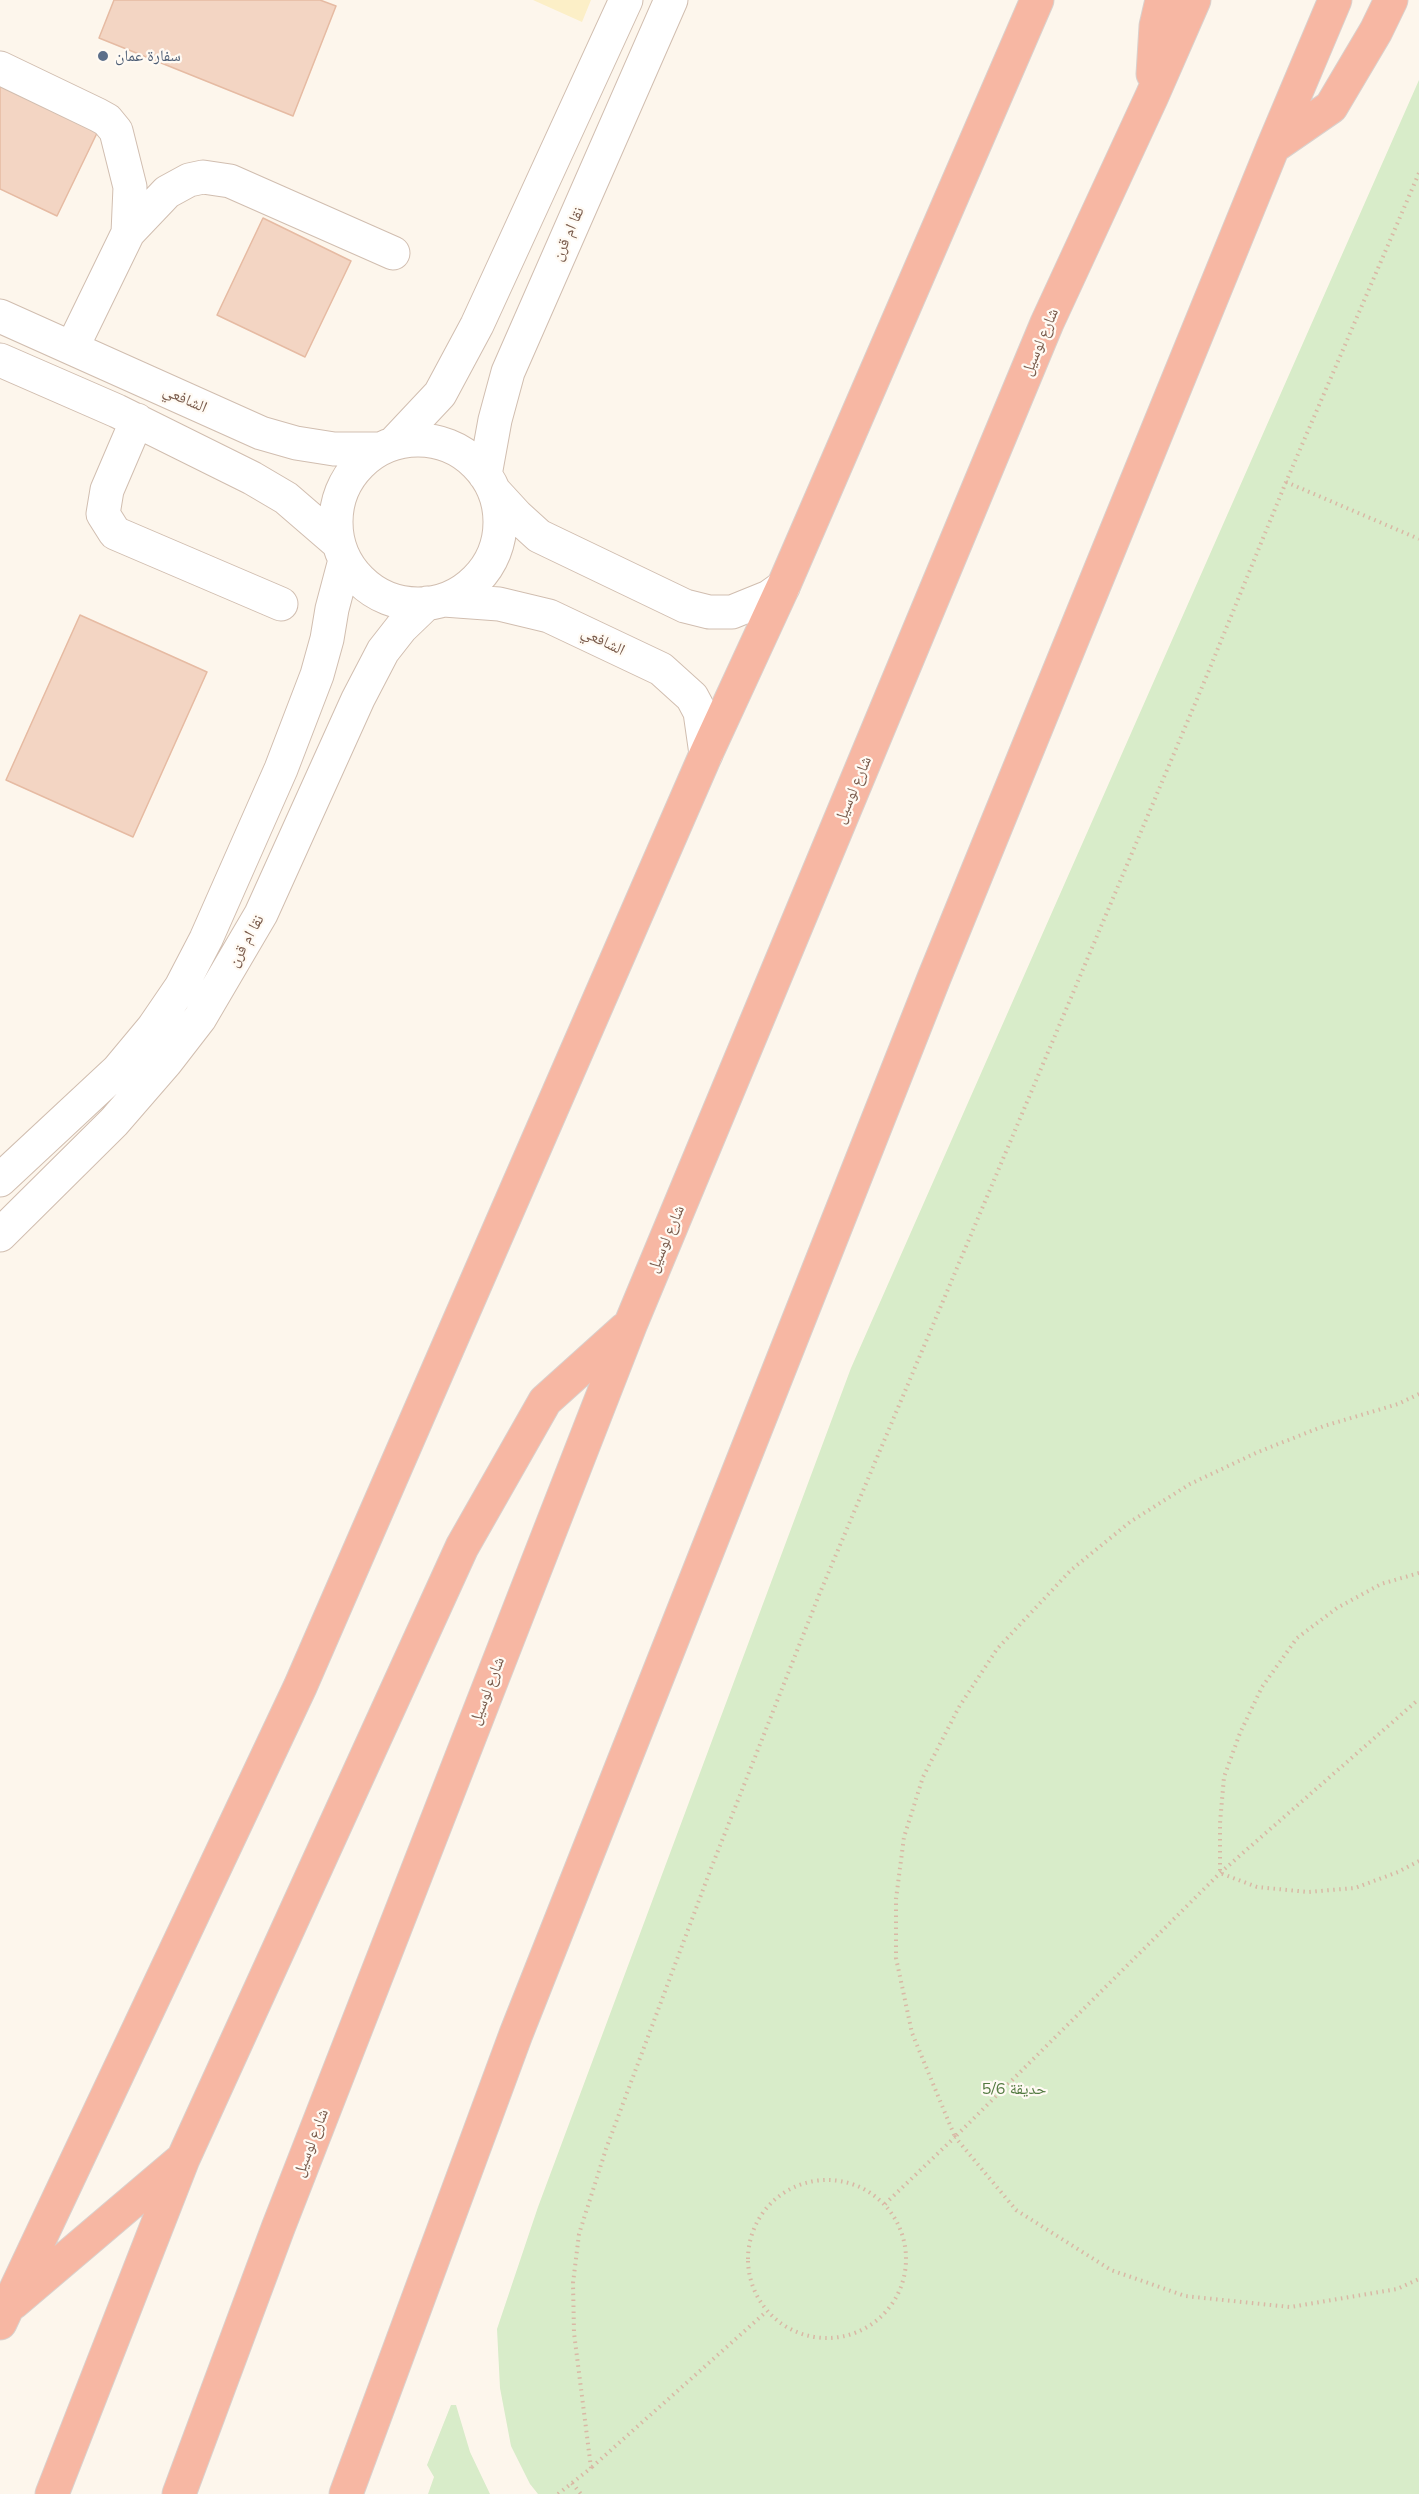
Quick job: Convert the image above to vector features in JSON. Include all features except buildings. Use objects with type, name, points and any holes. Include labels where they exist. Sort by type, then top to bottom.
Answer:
[{"type":"highway","points":[[2,2317],[300,1687],[706,754],[783,587],[1037,0]]},
{"type":"highway","points":[[1152,96],[1156,26],[1162,0]]},
{"type":"highway","name":"شارع لوسيل","points":[[179,2494],[278,2229],[631,1323],[1047,323],[1194,0]]},
{"type":"highway","points":[[346,2494],[516,2034],[929,989],[1335,0]]},
{"type":"highway","points":[[1273,147],[1330,107],[1376,31],[1391,0]]},
{"type":"highway","points":[[52,2494],[183,2159],[462,1547],[545,1401],[631,1323]]},
{"type":"highway","points":[[2,2317],[183,2159]]},
{"type":"street","points":[[0,1180],[118,1070],[181,987],[206,939],[282,769],[320,666],[341,551],[335,520],[338,499],[347,478],[361,461],[386,446],[440,394],[477,326],[626,0]]},
{"type":"street","name":"نقا ام قرن","points":[[490,483],[495,420],[508,372],[671,0]]},
{"type":"street","points":[[0,68],[108,120],[116,131],[130,187],[128,233]]},
{"type":"street","points":[[72,348],[128,233],[167,192],[189,180],[203,177],[230,181],[393,253]]},
{"type":"street","name":"الشافعي","points":[[0,316],[261,433],[296,443],[334,449],[386,446]]},
{"type":"street","points":[[0,360],[137,420],[252,478],[286,498],[341,551],[359,580],[379,594],[402,602],[435,602],[464,590],[480,576],[493,557],[499,536],[500,513],[490,483]]},
{"type":"street","points":[[137,420],[107,490],[103,514],[115,533],[281,604]]},
{"type":"street","points":[[386,446],[420,440],[445,444],[468,456],[516,516],[540,536],[686,606],[709,612],[732,612],[769,597],[783,587]]},
{"type":"street","name":"الشافعي","points":[[435,602],[499,604],[549,616],[661,669],[692,697],[700,712],[706,754]]},
{"type":"street","name":"نقا ام قرن","points":[[0,1235],[114,1122],[166,1062],[200,1018],[261,914],[358,699],[383,651],[401,628],[435,602]]},
{"type":"path","points":[[591,2468],[574,2333],[573,2283],[579,2234],[606,2150],[710,1871],[819,1595],[1205,680],[1286,482],[1419,173]]},
{"type":"path","points":[[1286,482],[1419,539]]},
{"type":"path","points":[[1419,1394],[1398,1404],[1324,1426],[1258,1452],[1190,1484],[1130,1522],[1071,1570],[997,1649],[959,1707],[923,1777],[904,1837],[896,1899],[896,1958],[912,2033],[955,2137],[1016,2210],[1111,2270],[1185,2296],[1290,2307],[1396,2289],[1419,2279]]},
{"type":"path","points":[[1220,1873],[1220,1823],[1224,1777],[1240,1733],[1262,1688],[1297,1638],[1337,1608],[1381,1584],[1419,1573]]},
{"type":"path","points":[[885,2204],[1220,1873],[1419,1699]]},
{"type":"path","points":[[1220,1873],[1257,1887],[1308,1892],[1354,1888],[1398,1872],[1419,1861]]},
{"type":"path","points":[[828,2180],[837,2180],[863,2188],[885,2204],[899,2225],[906,2250],[905,2275],[897,2299],[881,2318],[860,2332],[835,2339],[810,2337],[786,2328],[766,2312],[752,2289],[747,2261],[751,2234],[763,2210],[784,2192],[809,2181],[828,2180]]},
{"type":"path","points":[[558,2494],[591,2468],[766,2312]]},
{"type":"path","points":[[572,2483],[581,2494]]},
{"type":"green space","name":"حديقة 5/6","points":[[1419,80],[1419,2494],[538,2494],[530,2484],[511,2446],[500,2388],[497,2329],[538,2207],[851,1368]]},
{"type":"green space","points":[[451,2405],[456,2405],[470,2452],[490,2494],[428,2494],[434,2477],[427,2465]]},
{"type":"sand","points":[[533,0],[591,0],[582,22]]},
{"type":"place","name":"سفارة عمان","points":[[103,56]]}]
